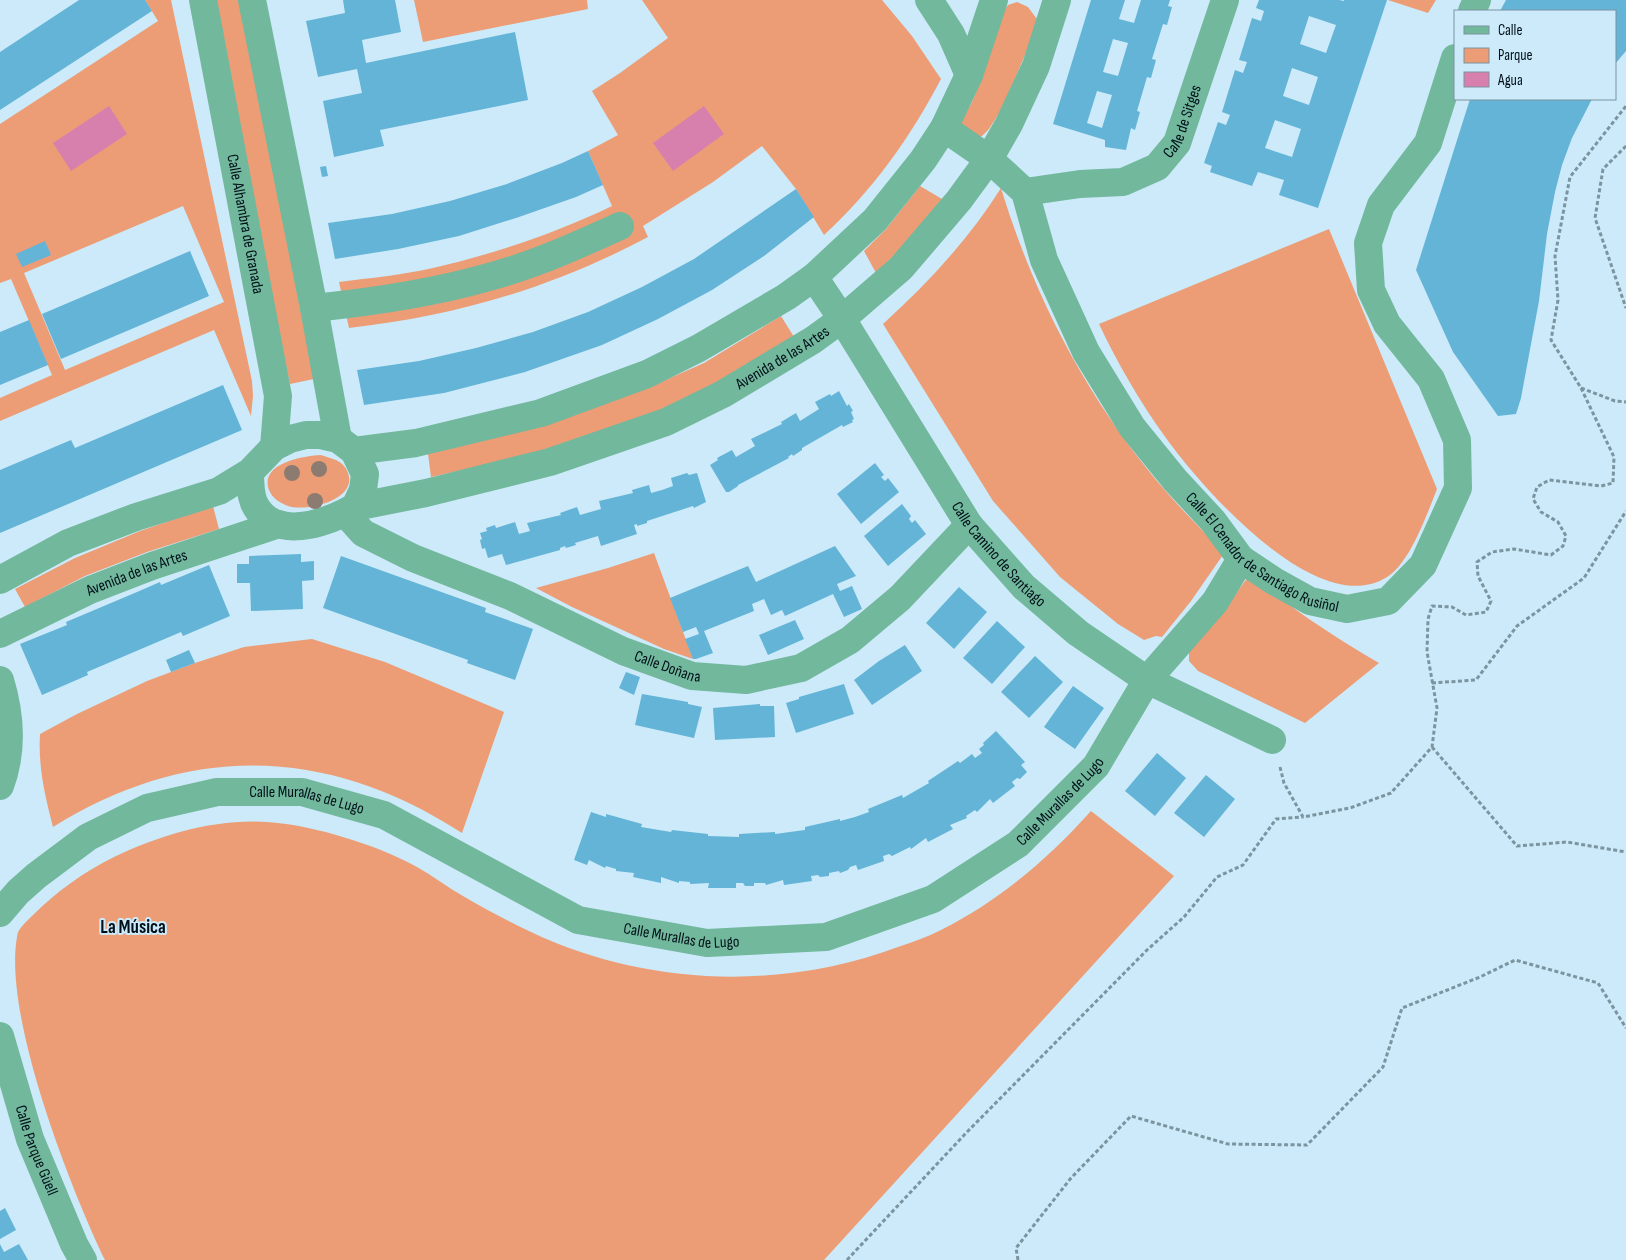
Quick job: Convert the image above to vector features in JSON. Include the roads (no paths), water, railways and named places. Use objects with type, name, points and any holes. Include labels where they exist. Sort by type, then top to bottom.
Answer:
[{"type":"street","name":"Calle Alhambra de Granada","points":[[203,0],[278,396],[274,447]]},
{"type":"street","points":[[250,472],[250,489],[254,503],[264,516],[279,524],[298,527],[324,522],[350,510],[363,490],[365,474],[346,445],[314,308],[252,0]]},
{"type":"street","points":[[929,0],[951,34],[969,75]]},
{"type":"street","points":[[0,580],[68,543],[219,491],[250,472],[274,447],[290,439],[306,435],[321,435],[346,445],[416,442],[541,413],[647,374],[699,348],[786,297],[814,277],[875,220],[923,160],[944,128],[969,75],[994,0]]},
{"type":"street","name":"Calle de Sitges","points":[[1025,192],[1080,184],[1123,182],[1157,167],[1177,143],[1225,0]]},
{"type":"street","name":"Avenida de las Artes","points":[[350,510],[550,462],[666,422],[724,394],[813,340],[901,268],[960,200],[1009,124],[1036,66],[1050,2]]},
{"type":"street","name":"Calle El Cenador de Santiago Rusiñol","points":[[1025,192],[1044,260],[1086,352],[1132,427],[1175,480],[1213,521],[1241,559],[1274,581],[1310,601],[1347,609],[1388,601],[1423,565],[1458,488],[1457,440],[1431,379],[1387,324],[1371,290],[1368,243],[1381,205],[1428,143],[1454,61]]},
{"type":"street","points":[[944,128],[988,159],[1025,192]]},
{"type":"street","points":[[314,308],[359,304],[486,278],[556,255],[620,226]]},
{"type":"street","name":"Calle Camino de Santiago","points":[[814,277],[842,318],[969,525],[1024,587],[1078,633],[1147,680],[1272,740]]},
{"type":"street","name":"Calle Doñana","points":[[350,510],[364,533],[413,558],[510,596],[623,651],[692,676],[746,680],[801,668],[850,640],[900,598],[969,525]]},
{"type":"street","name":"Avenida de las Artes","points":[[0,634],[90,590],[152,566],[279,524]]},
{"type":"street","name":"Calle Murallas de Lugo","points":[[0,912],[9,888],[36,876],[88,837],[147,808],[216,792],[302,792],[384,816],[578,920],[707,943],[826,937],[933,899],[1018,844],[1096,766],[1147,680],[1215,602],[1241,559]]},
{"type":"street","points":[[0,680],[7,704],[10,733],[5,773],[0,786]]},
{"type":"street","name":"Calle Parque Güell","points":[[0,1036],[30,1140],[74,1244],[83,1260]]},
{"type":"water","points":[[109,106],[127,134],[71,171],[53,143]]},
{"type":"water","points":[[704,106],[724,134],[673,171],[653,143]]},
{"type":"district","name":"La Música","points":[[133,927]]}]
